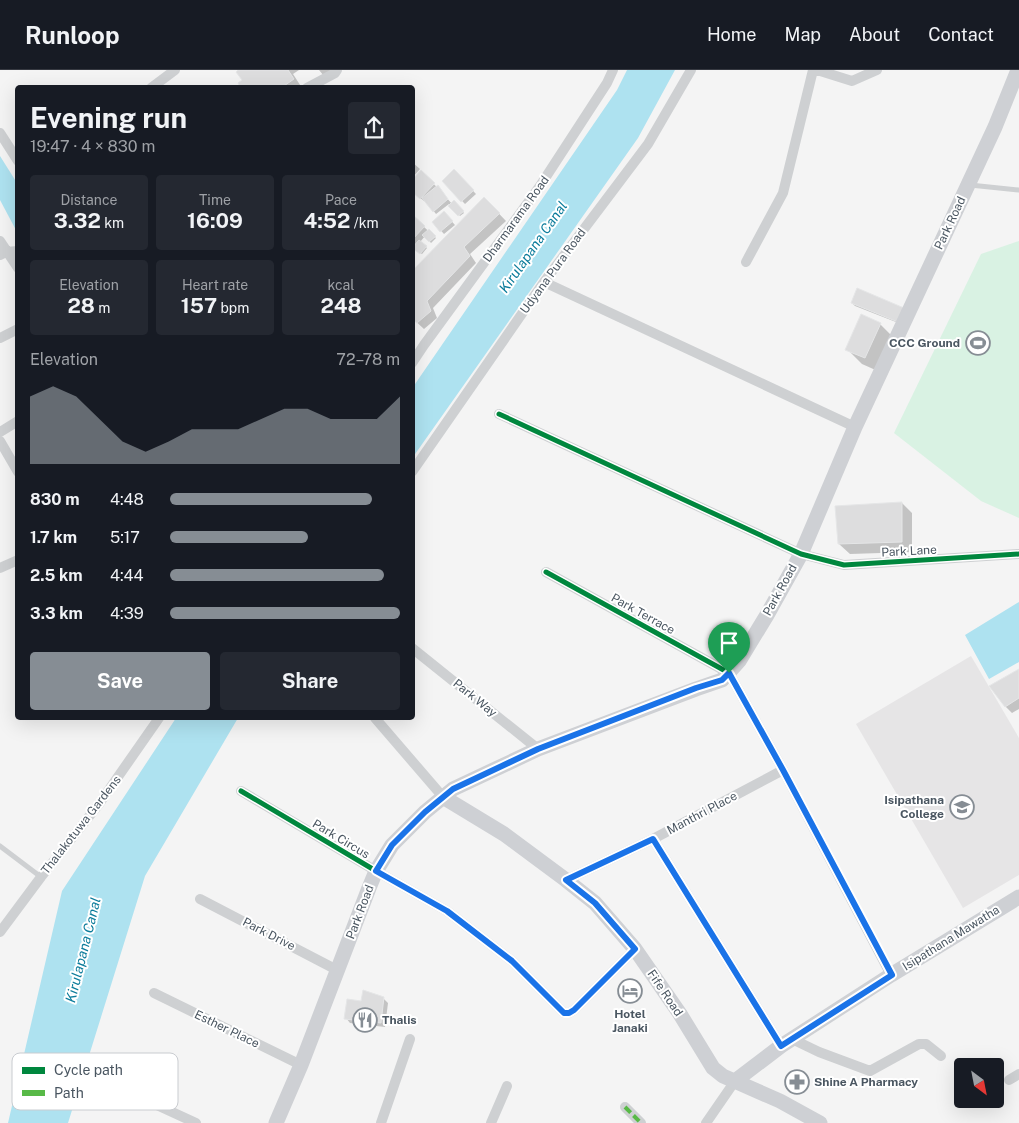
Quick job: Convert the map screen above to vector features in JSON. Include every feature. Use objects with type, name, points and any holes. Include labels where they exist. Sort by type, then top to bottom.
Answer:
[{"type":"main road","name":"Park Road","points":[[281,1122],[368,888],[392,845],[425,812],[453,789],[538,749],[696,688],[722,680],[739,660],[767,616],[801,554],[855,427],[995,127],[1018,70]]},
{"type":"main road","name":"Fife Road","points":[[444,797],[504,834],[595,903],[635,949],[680,1014],[713,1068],[723,1076],[780,1101],[820,1123]]},
{"type":"main road","name":"Isipathana Mawatha","points":[[735,1081],[787,1043],[892,975],[1019,897]]},
{"type":"street","points":[[155,85],[175,70]]},
{"type":"street","points":[[313,85],[335,73],[337,70]]},
{"type":"street","name":"Dharmarama Road","points":[[415,359],[540,186],[607,83],[613,70]]},
{"type":"street","name":"Udyana Pura Road","points":[[415,468],[544,282],[648,144],[691,70]]},
{"type":"street","points":[[746,262],[783,193],[813,70]]},
{"type":"street","points":[[817,70],[852,81],[878,70]]},
{"type":"street","points":[[0,133],[15,156]]},
{"type":"street","points":[[0,240],[3,253],[15,265]]},
{"type":"street","points":[[544,282],[855,427]]},
{"type":"street","points":[[0,338],[15,330]]},
{"type":"street","name":"Park Lane","points":[[499,414],[801,554],[844,565],[1019,554]]},
{"type":"street","points":[[0,432],[15,424]]},
{"type":"street","points":[[0,441],[15,467]]},
{"type":"street","points":[[0,568],[15,561]]},
{"type":"street","name":"Park Terrace","points":[[546,572],[729,673]]},
{"type":"street","name":"Park Way","points":[[415,650],[538,749]]},
{"type":"street","points":[[729,673],[892,975]]},
{"type":"street","name":"Thalakotuwa Gardens","points":[[0,931],[99,804],[158,720]]},
{"type":"street","points":[[377,720],[444,797]]},
{"type":"street","name":"Manthri Place","points":[[566,880],[653,839],[783,770]]},
{"type":"street","name":"Park Circus","points":[[241,791],[447,911],[512,961],[564,1013],[574,1010],[635,949]]},
{"type":"street","points":[[653,839],[787,1043],[819,1052],[870,1071],[919,1044],[926,1044],[941,1056]]},
{"type":"street","name":"Park Drive","points":[[200,899],[337,970]]},
{"type":"street","name":"Esther Place","points":[[154,993],[301,1065]]},
{"type":"street","points":[[381,1123],[410,1039]]},
{"type":"street","points":[[1009,1080],[1019,1074]]},
{"type":"street","points":[[706,1123],[735,1081]]},
{"type":"street","points":[[491,1123],[507,1086]]},
{"type":"street","points":[[625,1107],[641,1123]]},
{"type":"street","points":[[168,1110],[196,1123]]},
{"type":"lane","points":[[968,185],[1019,190]]},
{"type":"lane","points":[[0,846],[41,876]]},
{"type":"shaded area","name":"Isipathana College","points":[[971,656],[1019,738],[1019,875],[963,908],[856,724]]},
{"type":"green space","name":"CCC Ground","points":[[1019,241],[1019,518],[981,501],[894,433],[981,254]]},
{"type":"water","name":"Kirulapana Canal","points":[[627,70],[675,70],[638,138],[415,454],[415,384],[617,90]]},
{"type":"water","points":[[0,156],[15,180],[15,228],[0,200]]},
{"type":"water","points":[[1019,602],[1019,662],[989,679],[965,635]]},
{"type":"water","name":"Kirulapana Canal","points":[[175,720],[237,720],[145,876],[90,1053],[24,1053],[62,891]]},
{"type":"water","points":[[12,1106],[12,1110],[72,1110],[68,1123],[8,1123]]},
{"type":"building","points":[[238,70],[288,70],[294,79],[285,85],[239,85],[238,83],[242,80],[236,72]]},
{"type":"building","points":[[454,169],[474,190],[461,202],[442,181]]},
{"type":"building","points":[[421,170],[435,183],[420,199],[415,195],[415,177]]},
{"type":"building","points":[[438,185],[448,199],[433,212],[422,198]]},
{"type":"building","points":[[484,197],[500,213],[464,247],[470,256],[427,301],[431,311],[417,323],[415,321],[415,268]]},
{"type":"building","points":[[454,200],[464,211],[458,216],[448,206]]},
{"type":"building","points":[[444,211],[453,221],[440,232],[432,222]]},
{"type":"building","points":[[415,217],[425,226],[415,237]]},
{"type":"building","points":[[429,229],[436,236],[429,242],[422,235]]},
{"type":"building","points":[[419,240],[427,246],[420,254],[415,250],[415,245]]},
{"type":"building","points":[[857,288],[904,308],[898,322],[851,303]]},
{"type":"building","points":[[861,314],[881,323],[865,358],[845,350]]},
{"type":"building","points":[[902,502],[902,542],[838,544],[835,506]]},
{"type":"building","points":[[1019,669],[1019,698],[1005,707],[989,686]]},
{"type":"building","points":[[363,990],[384,997],[381,1023],[344,1019],[347,999],[361,1001]]},
{"type":"marked path","points":[[625,1107],[641,1123]]},
{"type":"cycle path","points":[[499,414],[801,554],[844,565],[1019,554]]},
{"type":"cycle path","points":[[546,572],[729,673],[783,770],[891,975]]},
{"type":"cycle path","points":[[241,791],[447,911],[512,961],[564,1013],[574,1010],[635,949]]},
{"type":"place","name":"CCC Ground","points":[[978,343]]},
{"type":"place","name":"Isipathana College","points":[[962,807]]},
{"type":"place","name":"Hotel Janaki","points":[[630,991]]},
{"type":"place","name":"Thalis","points":[[365,1020]]},
{"type":"place","name":"Shine A Pharmacy","points":[[797,1082]]},
{"type":"route","points":[[729,673],[892,975],[781,1046],[653,839],[566,880],[595,903],[635,949],[569,1013],[564,1013],[512,961],[447,911],[376,871],[392,845],[425,812],[453,789],[538,749],[696,688],[722,680],[729,673]]}]
